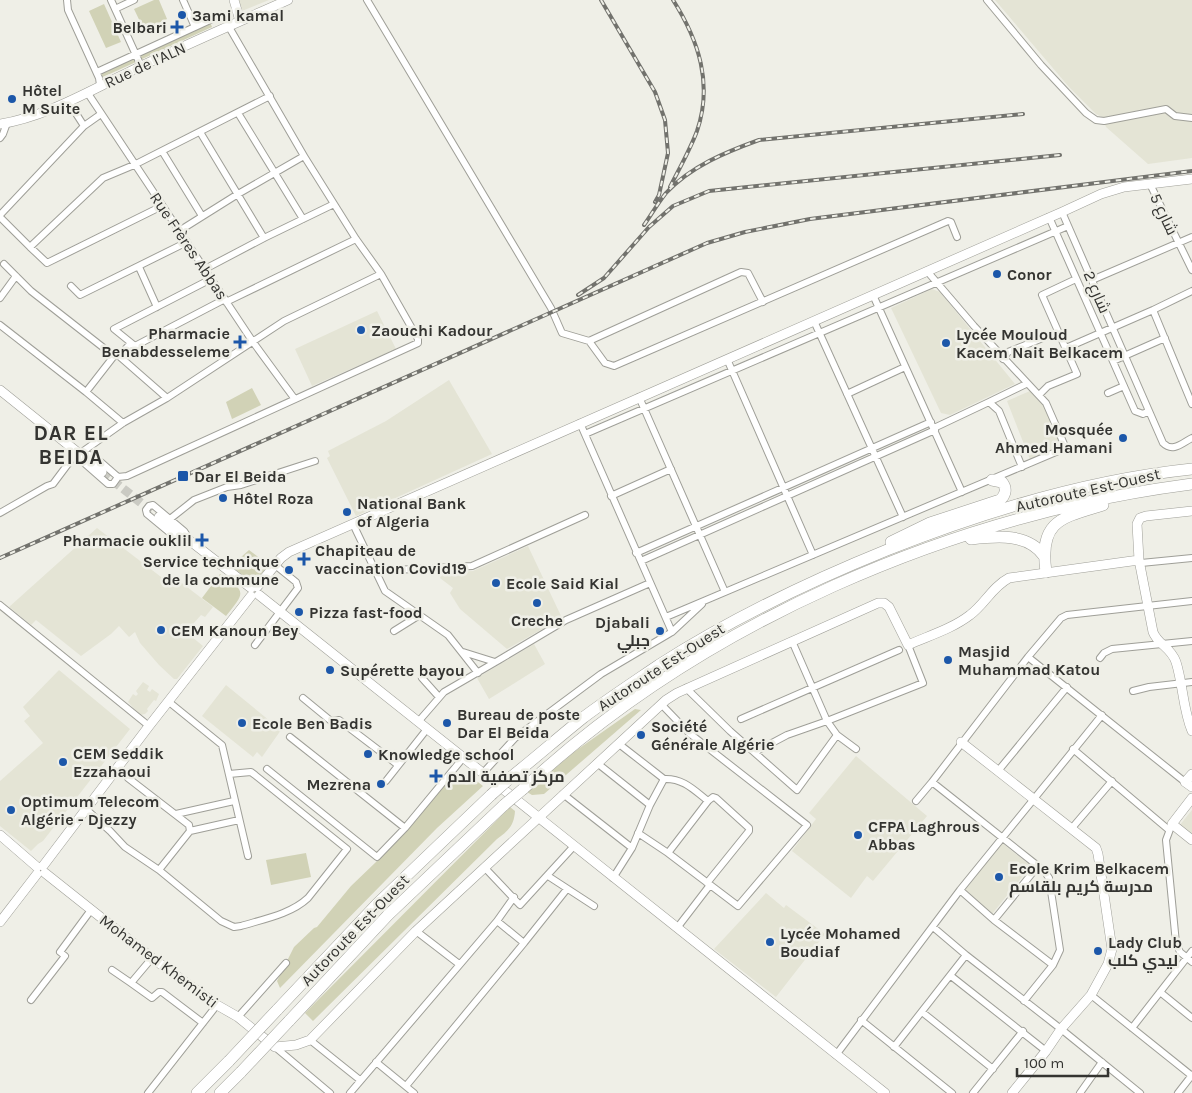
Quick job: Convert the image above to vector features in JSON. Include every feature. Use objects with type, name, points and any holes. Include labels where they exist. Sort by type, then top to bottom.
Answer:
[{"type":"highway","name":"Autoroute Est-Ouest","points":[[197,1093],[378,904],[491,795],[584,717],[660,665],[710,634],[776,599],[855,563],[939,530],[1026,502],[1076,489],[1165,472],[1192,469]]},
{"type":"highway","points":[[855,563],[924,525],[1000,500],[1005,493],[1005,488],[1002,482],[992,480]]},
{"type":"highway","name":"Autoroute Est-Ouest","points":[[220,1093],[388,915],[504,805],[557,757],[629,703],[681,668],[771,617],[894,560],[1027,516],[1091,501],[1192,484]]},
{"type":"highway","points":[[1046,572],[1044,556],[1046,538],[1056,523],[1080,512],[1155,490]]},
{"type":"highway","points":[[942,543],[982,538],[1012,538],[1032,544],[1044,556]]},
{"type":"street","points":[[111,0],[141,66]]},
{"type":"street","points":[[115,9],[134,0]]},
{"type":"street","points":[[183,0],[195,27]]},
{"type":"street","points":[[234,0],[240,22]]},
{"type":"street","name":"Rue de l'ALN","points":[[4,124],[26,118],[68,101],[288,0]]},
{"type":"street","points":[[367,0],[551,308],[562,333],[589,341],[604,363],[614,366],[948,221],[951,222],[957,237]]},
{"type":"street","points":[[987,0],[1041,65],[1086,113],[1096,120],[1104,121],[1166,109],[1175,116],[1192,118]]},
{"type":"street","points":[[66,1],[97,72],[100,85]]},
{"type":"street","points":[[97,72],[221,15]]},
{"type":"street","points":[[76,451],[94,457],[118,477],[127,476],[294,398],[418,343],[418,339],[381,274],[356,239],[304,156],[228,27]]},
{"type":"street","name":"Rue Frères Abbas","points":[[87,92],[225,301],[294,398]]},
{"type":"street","points":[[30,248],[103,178],[134,165],[270,96]]},
{"type":"street","points":[[68,101],[84,126]]},
{"type":"street","points":[[238,113],[303,219]]},
{"type":"street","points":[[101,114],[84,126],[0,216],[47,264],[162,206]]},
{"type":"street","points":[[0,138],[4,134],[4,124]]},
{"type":"street","points":[[200,132],[264,238]]},
{"type":"street","points":[[162,151],[202,216]]},
{"type":"street","points":[[179,231],[304,156]]},
{"type":"street","points":[[0,922],[149,726],[276,565],[289,552],[1100,194],[1124,186],[1192,179]]},
{"type":"street","name":"شارع 5","points":[[1150,184],[1192,270]]},
{"type":"street","points":[[204,269],[334,204]]},
{"type":"street","name":"شارع 2","points":[[1049,218],[1135,411],[1143,414],[1149,411],[1062,212]]},
{"type":"street","points":[[585,434],[1068,226]]},
{"type":"street","points":[[1092,280],[1192,237]]},
{"type":"street","points":[[211,279],[114,329],[130,344],[135,346],[356,239]]},
{"type":"street","points":[[71,286],[80,295],[187,242]]},
{"type":"street","points":[[4,264],[31,291],[117,356],[167,398]]},
{"type":"street","points":[[139,267],[157,306]]},
{"type":"street","points":[[666,617],[1062,450],[1064,447],[1046,403],[1026,384],[927,271]]},
{"type":"street","points":[[589,341],[741,272],[748,273],[763,302]]},
{"type":"street","points":[[0,514],[53,484],[76,451],[167,398],[284,322],[381,274]]},
{"type":"street","points":[[0,298],[16,276]]},
{"type":"street","points":[[1039,395],[1048,386],[1077,374],[1042,296],[1076,279]]},
{"type":"street","points":[[1066,348],[1192,291]]},
{"type":"street","points":[[873,295],[962,492]]},
{"type":"street","points":[[1153,310],[1192,404]]},
{"type":"street","points":[[814,321],[902,518]]},
{"type":"street","points":[[0,325],[123,423]]},
{"type":"street","points":[[1003,358],[1008,352],[1058,332]]},
{"type":"street","points":[[1113,361],[1165,338]]},
{"type":"street","points":[[86,392],[130,344]]},
{"type":"street","points":[[726,359],[813,555]]},
{"type":"street","points":[[847,394],[905,367]]},
{"type":"street","points":[[641,561],[875,457],[933,427],[1026,384]]},
{"type":"street","points":[[1108,393],[1124,386]]},
{"type":"street","points":[[0,390],[102,472]]},
{"type":"street","points":[[639,397],[725,592]]},
{"type":"street","points":[[989,402],[999,411],[1022,466]]},
{"type":"street","points":[[1149,411],[1167,447],[1173,448],[1192,438]]},
{"type":"street","points":[[580,423],[672,632]]},
{"type":"street","points":[[636,553],[871,448],[933,427]]},
{"type":"street","points":[[76,451],[108,484],[113,484],[118,477]]},
{"type":"street","points":[[170,520],[194,500],[227,487],[315,461]]},
{"type":"street","points":[[612,496],[671,469]]},
{"type":"street","points":[[153,505],[184,531],[192,543],[176,538],[147,514],[146,510],[149,506],[153,505]]},
{"type":"street","points":[[1192,511],[1140,518],[1137,524],[1140,562],[1156,638],[1170,650],[1174,657],[1192,731]]},
{"type":"street","points":[[375,571],[472,566],[585,514]]},
{"type":"street","points":[[159,517],[885,1093]]},
{"type":"street","points":[[352,524],[386,591],[418,616],[448,635],[478,673]]},
{"type":"street","points":[[908,645],[973,614],[1001,582],[1014,577],[1046,572],[1192,558]]},
{"type":"street","points":[[255,645],[298,588],[298,585],[276,565]]},
{"type":"street","points":[[418,722],[438,697],[495,662],[566,620],[650,583]]},
{"type":"street","points":[[483,773],[515,738],[601,674],[672,632],[706,600]]},
{"type":"street","points":[[916,802],[1051,628],[1064,616],[1192,601]]},
{"type":"street","points":[[275,1047],[296,1045],[310,1040],[416,931],[666,700],[686,688],[878,603],[889,607],[908,645],[923,683],[787,735],[755,752]]},
{"type":"street","points":[[0,605],[149,726]]},
{"type":"street","points":[[394,631],[418,616]]},
{"type":"street","points":[[792,641],[827,721],[838,735],[856,749]]},
{"type":"street","points":[[1100,658],[1104,653],[1112,649],[1192,641]]},
{"type":"street","points":[[741,720],[899,650]]},
{"type":"street","points":[[462,652],[495,662]]},
{"type":"street","points":[[1028,657],[1189,784],[1192,774]]},
{"type":"street","points":[[422,678],[438,697]]},
{"type":"street","points":[[1133,692],[1192,682]]},
{"type":"street","points":[[998,771],[1067,687]]},
{"type":"street","points":[[686,688],[730,732],[797,790],[838,735]]},
{"type":"street","points":[[303,698],[331,721],[339,720],[398,766]]},
{"type":"street","points":[[169,702],[222,745],[248,856]]},
{"type":"street","points":[[638,833],[668,853],[738,906],[807,826],[689,733],[662,704]]},
{"type":"street","points":[[836,1054],[960,890],[1102,716]]},
{"type":"street","points":[[386,780],[427,729]]},
{"type":"street","points":[[290,737],[405,828]]},
{"type":"street","points":[[962,742],[1094,846],[1098,854],[1112,949],[1108,964],[1091,995],[1061,1029],[1012,1093]]},
{"type":"street","points":[[619,744],[664,779],[674,778],[683,781],[708,800]]},
{"type":"street","points":[[1073,750],[1170,827],[1192,840]]},
{"type":"street","points":[[267,769],[375,856],[379,856],[405,828],[463,758]]},
{"type":"street","points":[[597,763],[650,805]]},
{"type":"street","points":[[86,810],[125,847],[159,870],[221,921],[234,926],[241,926],[290,910],[301,904],[308,898],[347,849],[256,775],[250,772],[229,774]]},
{"type":"street","points":[[128,778],[189,825],[190,831]]},
{"type":"street","points":[[613,878],[632,848],[650,805],[664,779]]},
{"type":"street","points":[[1072,828],[1112,781]]},
{"type":"street","points":[[932,782],[1046,872],[1050,881],[1060,951],[1053,964],[1024,1001]]},
{"type":"street","points":[[563,794],[632,848]]},
{"type":"street","points":[[668,853],[708,800],[713,797],[749,828],[749,831],[677,928]]},
{"type":"street","points":[[1189,960],[1180,952],[1176,943],[1166,840],[1170,827],[1192,798]]},
{"type":"street","points":[[176,814],[234,801]]},
{"type":"street","points":[[159,870],[190,831],[239,820]]},
{"type":"street","name":"Mohamed Khemisti","points":[[0,835],[152,958],[217,1005],[238,1017],[275,1047]]},
{"type":"street","points":[[485,868],[519,904],[522,904],[574,846]]},
{"type":"street","points":[[994,920],[1038,866]]},
{"type":"street","points":[[548,876],[594,906]]},
{"type":"street","points":[[406,1086],[567,889]]},
{"type":"street","points":[[960,890],[994,920],[1053,964]]},
{"type":"street","points":[[350,1093],[497,921],[514,898]]},
{"type":"street","points":[[31,1000],[65,956],[60,952],[91,910]]},
{"type":"street","points":[[497,921],[524,943]]},
{"type":"street","points":[[932,927],[1140,1093]]},
{"type":"street","points":[[416,931],[459,964]]},
{"type":"street","points":[[1132,1028],[1160,992],[1189,960],[1192,951]]},
{"type":"street","points":[[894,1047],[966,956]]},
{"type":"street","points":[[131,983],[152,958]]},
{"type":"street","points":[[238,1017],[286,963]]},
{"type":"street","points":[[112,970],[152,998],[159,992],[162,992],[203,1023]]},
{"type":"street","points":[[951,976],[1046,1051]]},
{"type":"street","points":[[1160,992],[1192,1018]]},
{"type":"street","points":[[1091,995],[1192,1076],[1178,1093]]},
{"type":"street","points":[[148,1093],[217,1005]]},
{"type":"street","points":[[922,1012],[993,1069]]},
{"type":"street","points":[[862,1020],[952,1093]]},
{"type":"street","points":[[973,1093],[1023,1031]]},
{"type":"street","points":[[310,1040],[360,1080]]},
{"type":"street","points":[[275,1047],[330,1093]]},
{"type":"street","points":[[376,1062],[414,1093]]},
{"type":"street","points":[[1080,1093],[1102,1062]]},
{"type":"shaded area","points":[[239,0],[269,0],[242,11]]},
{"type":"shaded area","points":[[995,0],[1192,0],[1192,158],[1148,164],[1106,127],[1102,117],[1096,114],[1069,87]]},
{"type":"shaded area","name":"Lycée Mouloud Kacem Nait Belkacem","points":[[932,289],[940,292],[1015,384],[950,415],[941,413],[891,308]]},
{"type":"shaded area","name":"Zaouchi Kadour","points":[[377,311],[396,349],[312,386],[295,349]]},
{"type":"shaded area","points":[[449,380],[492,454],[356,516],[327,458],[330,456],[328,451],[386,421]]},
{"type":"shaded area","points":[[1030,391],[1044,406],[1061,445],[1057,450],[1031,462],[1007,401]]},
{"type":"shaded area","points":[[97,528],[169,583],[174,577],[213,607],[205,617],[201,615],[186,632],[203,646],[177,679],[174,679],[159,665],[140,643],[135,632],[129,637],[119,626],[81,656],[36,620],[31,625],[9,607]]},
{"type":"shaded area","name":"Ecole Said Kial","points":[[528,546],[562,618],[507,649],[460,609],[450,593],[453,588],[440,578],[442,573],[473,571]]},
{"type":"shaded area","points":[[534,644],[545,664],[489,699],[477,678]]},
{"type":"shaded area","name":"CEM Seddik Ezzahaoui","points":[[59,670],[130,729],[43,841],[31,851],[0,826],[0,781],[43,743],[24,721],[30,716],[23,707]]},
{"type":"shaded area","points":[[143,682],[149,686],[147,690],[150,692],[152,689],[159,694],[156,701],[154,700],[147,709],[148,711],[140,715],[128,702],[133,694],[136,696],[138,694],[136,691]]},
{"type":"shaded area","name":"Ecole Ben Badis","points":[[226,685],[281,730],[262,757],[257,752],[253,757],[202,716]]},
{"type":"shaded area","name":"CFPA Laghrous Abbas","points":[[856,756],[927,816],[873,881],[867,876],[851,898],[792,851],[816,819],[809,813]]},
{"type":"shaded area","points":[[1192,810],[1192,837],[1179,826]]},
{"type":"shaded area","name":"Ecole Krim Belkacem مدرسة كريم بلقاسم","points":[[1002,843],[1031,866],[992,914],[964,891]]},
{"type":"shaded area","name":"Lycée Mohamed Boudiaf","points":[[766,893],[784,908],[786,905],[825,934],[776,997],[714,949]]},
{"type":"green space","points":[[154,0],[159,0],[167,19],[144,30],[134,9]]},
{"type":"green space","points":[[104,4],[121,42],[106,48],[89,11]]},
{"type":"green space","points":[[210,22],[212,27],[142,59],[140,54]]},
{"type":"green space","points":[[134,57],[136,62],[103,77],[100,72]]},
{"type":"green space","points":[[252,388],[261,405],[232,419],[226,402]]},
{"type":"green space","points":[[249,550],[269,565],[255,579],[243,576],[231,566]]},
{"type":"green space","points":[[220,574],[235,585],[240,592],[240,596],[226,616],[202,598]]},
{"type":"green space","points":[[635,709],[641,710],[544,794],[532,795],[527,792],[574,752]]},
{"type":"green space","points":[[454,774],[469,775],[483,786],[437,828],[280,988],[277,981],[294,947],[317,927],[351,886],[376,862]]},
{"type":"green space","points":[[510,807],[515,811],[512,824],[507,831],[313,1021],[305,1013]]},
{"type":"green space","points":[[306,853],[311,877],[271,885],[266,860]]},
{"type":"tunnel","points":[[102,472],[159,517]]},
{"type":"railway","points":[[601,0],[655,92],[665,120],[668,153],[659,195],[655,202]]},
{"type":"railway","points":[[670,187],[697,131],[702,114],[704,96],[701,63],[696,47],[690,31],[673,0]]},
{"type":"railway","points":[[644,225],[666,193],[686,175],[709,161],[759,140],[1023,114]]},
{"type":"railway","points":[[578,295],[604,278],[649,227],[673,206],[709,191],[1060,155]]},
{"type":"railway","points":[[0,558],[707,243],[745,232],[810,219],[1192,171]]},
{"type":"place","name":"3ami kamal","points":[[182,15]]},
{"type":"place","name":"Belbari","points":[[177,27]]},
{"type":"place","name":"Hôtel M Suite","points":[[12,99]]},
{"type":"place","name":"Conor","points":[[997,274]]},
{"type":"place","name":"Zaouchi Kadour","points":[[361,330]]},
{"type":"place","name":"Pharmacie Benabdesseleme","points":[[240,342]]},
{"type":"place","name":"Lycée Mouloud Kacem Nait Belkacem","points":[[946,343]]},
{"type":"place","name":"Mosquée Ahmed Hamani","points":[[1123,438]]},
{"type":"place","name":"Dar El Beida","points":[[183,476]]},
{"type":"place","name":"Hôtel Roza","points":[[223,498]]},
{"type":"place","name":"National Bank of Algeria","points":[[347,512]]},
{"type":"place","name":"Pharmacie ouklil","points":[[202,540]]},
{"type":"place","name":"Chapiteau de vaccination Covid19","points":[[304,559]]},
{"type":"place","name":"Service technique de la commune","points":[[289,570]]},
{"type":"place","name":"Ecole Said Kial","points":[[496,583]]},
{"type":"place","name":"Creche","points":[[537,603]]},
{"type":"place","name":"Pizza fast-food","points":[[299,612]]},
{"type":"place","name":"CEM Kanoun Bey","points":[[161,630]]},
{"type":"place","name":"Djabali جبلي","points":[[660,631]]},
{"type":"place","name":"Masjid Muhammad Katou","points":[[948,660]]},
{"type":"place","name":"Supérette bayou","points":[[330,670]]},
{"type":"place","name":"Ecole Ben Badis","points":[[242,723]]},
{"type":"place","name":"Bureau de poste Dar El Beida","points":[[447,723]]},
{"type":"place","name":"Société Générale Algérie","points":[[641,735]]},
{"type":"place","name":"Knowledge school","points":[[368,754]]},
{"type":"place","name":"CEM Seddik Ezzahaoui","points":[[63,762]]},
{"type":"place","name":"مركز تصفية الدم","points":[[436,776]]},
{"type":"place","name":"Mezrena","points":[[381,784]]},
{"type":"place","name":"Optimum Telecom Algérie - Djezzy","points":[[11,810]]},
{"type":"place","name":"CFPA Laghrous Abbas","points":[[858,835]]},
{"type":"place","name":"Ecole Krim Belkacem مدرسة كريم بلقاسم","points":[[999,877]]},
{"type":"place","name":"Lycée Mohamed Boudiaf","points":[[770,942]]},
{"type":"place","name":"Lady Club ليدي كلب","points":[[1098,951]]},
{"type":"district","name":"DAR EL BEIDA","points":[[71,445]]}]
